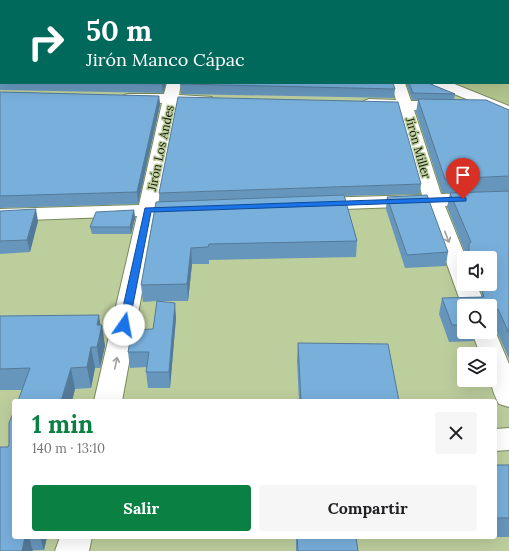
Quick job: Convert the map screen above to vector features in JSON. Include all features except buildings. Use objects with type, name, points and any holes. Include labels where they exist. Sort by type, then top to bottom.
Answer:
[{"type":"street","name":"Jirón Miller","points":[[398,84],[433,200],[457,262]]},
{"type":"street","points":[[442,84],[505,109]]},
{"type":"street","points":[[117,98],[172,91],[218,100]]},
{"type":"street","name":"Jirón Los Andes","points":[[108,399],[172,91]]},
{"type":"street","points":[[359,104],[505,109]]},
{"type":"street","points":[[298,205],[509,198]]},
{"type":"street","points":[[0,215],[202,208]]},
{"type":"street","points":[[487,339],[509,397]]},
{"type":"street","points":[[497,440],[509,439]]},
{"type":"street","points":[[72,551],[75,539]]},
{"type":"shaded area","points":[[455,84],[509,84],[509,107]]},
{"type":"route","points":[[124,325],[148,210],[463,199]]}]
